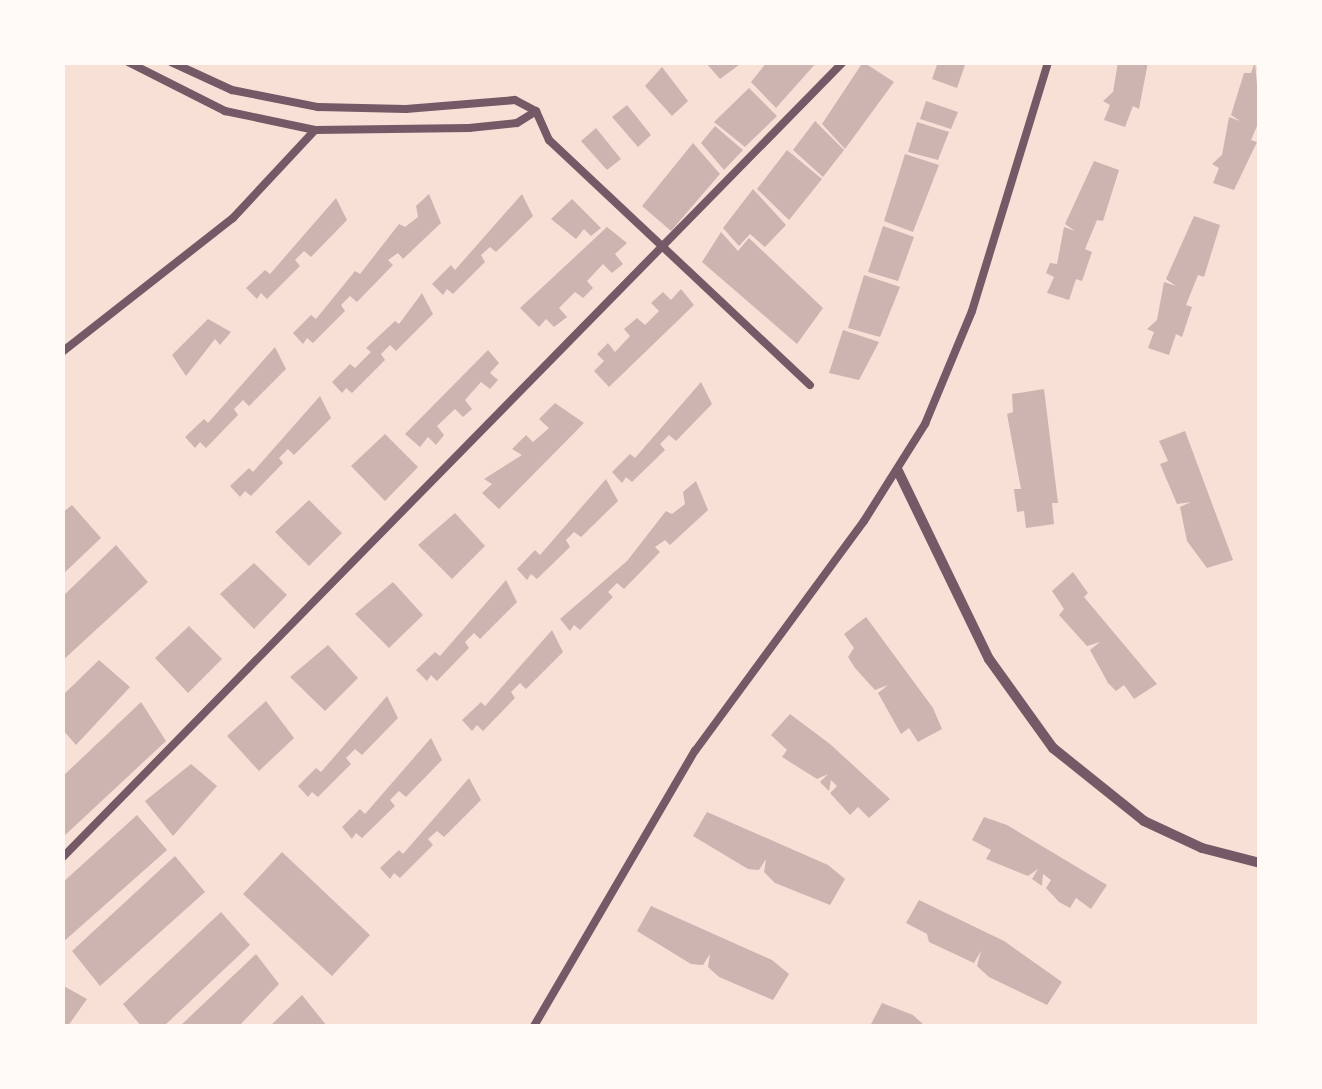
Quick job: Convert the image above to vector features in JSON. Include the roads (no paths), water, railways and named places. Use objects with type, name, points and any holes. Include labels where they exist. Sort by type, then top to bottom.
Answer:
[{"type":"street","points":[[128,62],[225,112],[315,130],[454,130],[518,123],[536,111]]},
{"type":"street","points":[[171,62],[232,90],[289,104],[376,110],[515,100],[536,111],[549,140],[810,385]]},
{"type":"street","points":[[62,858],[842,62]]},
{"type":"street","points":[[534,1026],[695,751],[898,471],[958,350],[1048,62]]},
{"type":"street","points":[[62,352],[234,218],[315,130]]},
{"type":"street","points":[[898,471],[982,648],[1052,748],[1144,821],[1260,864]]}]
